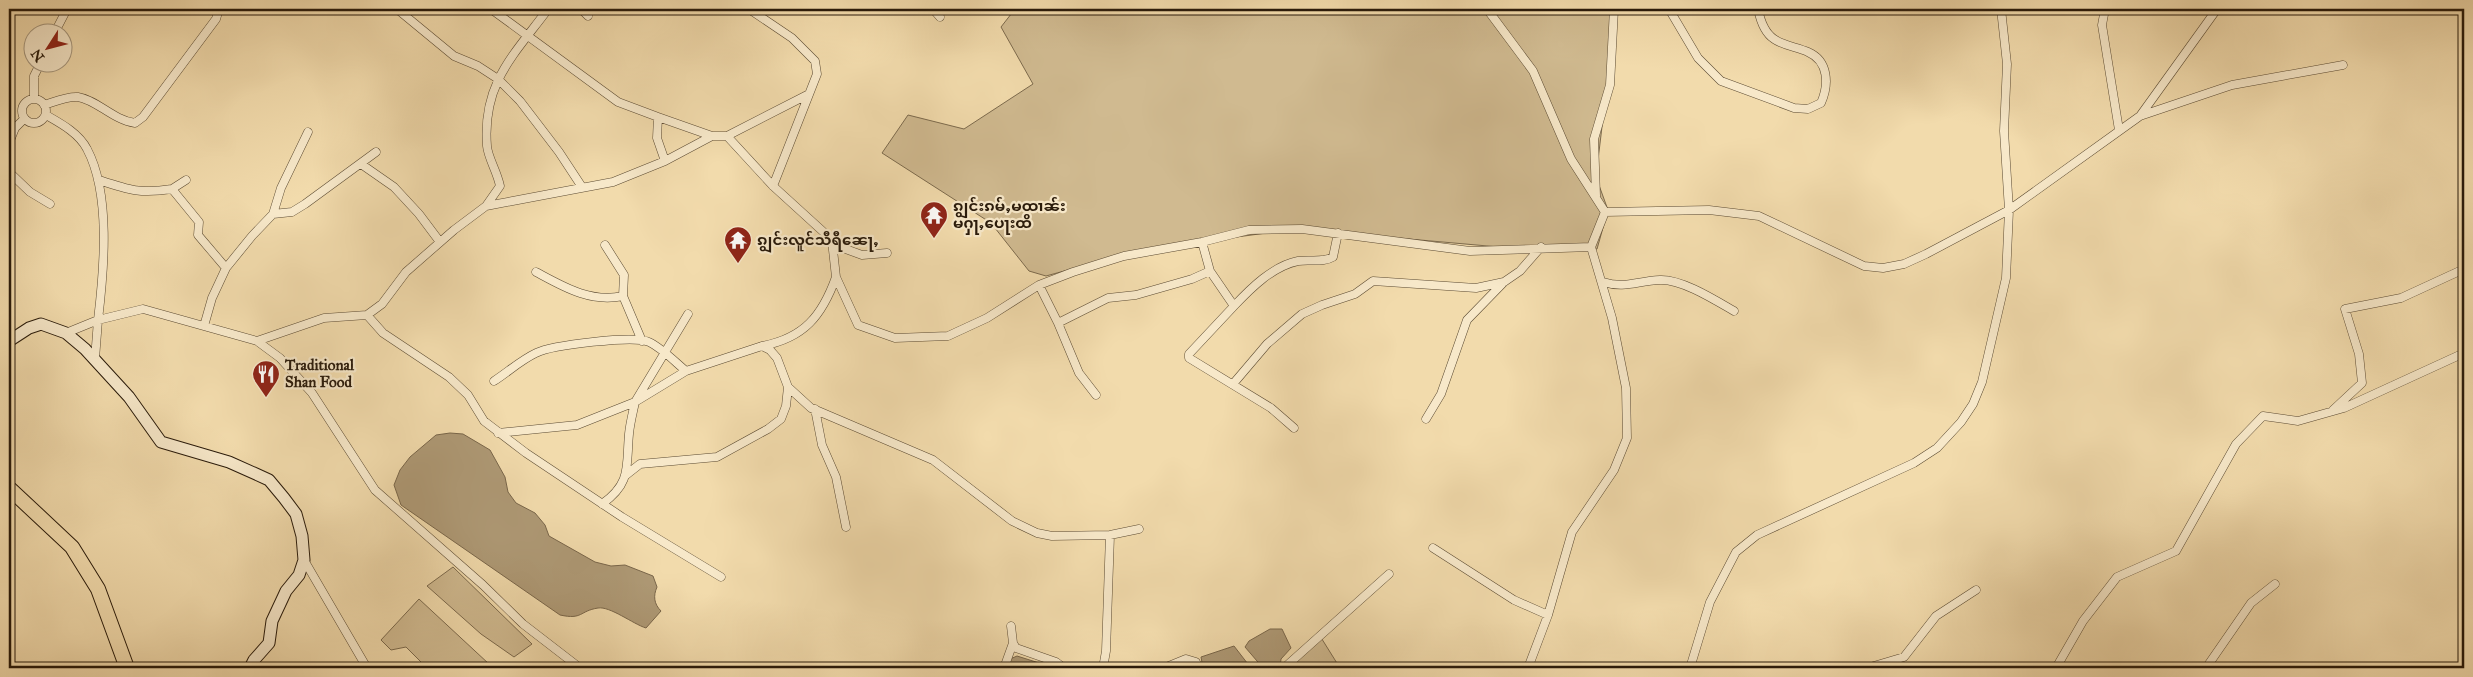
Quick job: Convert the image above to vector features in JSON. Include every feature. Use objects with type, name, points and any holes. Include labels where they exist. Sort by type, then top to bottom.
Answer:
[{"type":"highway","points":[[9,488],[72,547],[98,589],[127,668]]},
{"type":"street","points":[[60,22],[67,9]]},
{"type":"street","points":[[44,105],[46,115],[41,122],[34,124],[24,119],[22,114],[23,106],[27,101],[34,99],[44,105],[72,97],[80,98],[124,122],[135,123],[143,117],[216,19],[219,9]]},
{"type":"street","points":[[397,9],[454,56],[478,66],[498,79],[520,101],[559,152],[582,187]]},
{"type":"street","points":[[491,9],[529,34],[618,102],[712,136],[727,136],[807,95]]},
{"type":"street","points":[[257,341],[324,318],[367,315],[382,304],[406,272],[440,242],[486,206],[500,186],[498,172],[488,153],[487,145],[489,109],[498,79],[513,52],[548,9]]},
{"type":"street","points":[[581,9],[588,16]]},
{"type":"street","points":[[749,9],[792,38],[815,61],[817,74],[807,95],[774,186]]},
{"type":"street","points":[[933,9],[940,17]]},
{"type":"street","points":[[1486,9],[1533,71],[1572,159],[1605,212]]},
{"type":"street","points":[[1596,198],[1594,139],[1610,85],[1614,9]]},
{"type":"street","points":[[1669,9],[1698,58],[1721,81],[1794,108],[1808,109],[1821,103],[1827,80],[1824,68],[1810,53],[1774,39],[1760,18],[1758,9]]},
{"type":"street","points":[[1690,668],[1710,602],[1736,552],[1756,534],[1914,463],[1937,448],[1961,422],[1973,404],[1982,382],[2006,278],[2009,210],[2004,132],[2007,64],[2001,9]]},
{"type":"street","points":[[2105,9],[2102,25],[2120,130]]},
{"type":"street","points":[[2140,116],[2217,9]]},
{"type":"street","points":[[1605,212],[1710,210],[1759,216],[1864,266],[1883,268],[1904,264],[2009,210],[2140,116],[2232,85],[2343,65]]},
{"type":"street","points":[[34,99],[34,76],[36,72]]},
{"type":"street","points":[[46,115],[62,124],[87,148],[99,180],[104,263],[95,359]]},
{"type":"street","points":[[658,118],[657,138],[666,161]]},
{"type":"street","points":[[9,143],[12,128],[24,119]]},
{"type":"street","points":[[204,326],[212,298],[226,268],[273,214],[281,188],[308,132]]},
{"type":"street","points":[[486,206],[613,182],[666,161],[712,136]]},
{"type":"street","points":[[727,136],[774,186],[840,247],[862,254],[887,253]]},
{"type":"street","points":[[273,214],[292,212],[376,152]]},
{"type":"street","points":[[361,164],[394,187],[420,214],[440,242]]},
{"type":"street","points":[[9,172],[30,192],[50,204]]},
{"type":"street","points":[[99,180],[134,192],[147,193],[172,189],[186,180]]},
{"type":"street","points":[[172,189],[199,222],[198,235],[226,268]]},
{"type":"street","points":[[1528,668],[1548,615],[1572,532],[1614,470],[1628,438],[1626,388],[1603,282],[1591,247],[1605,212]]},
{"type":"street","points":[[832,241],[836,277],[858,325],[895,338],[948,336],[987,318],[1039,285],[1124,256],[1202,242],[1250,230],[1302,229],[1470,251],[1541,247],[1591,247]]},
{"type":"street","points":[[1294,428],[1271,408],[1192,360],[1189,354],[1249,290],[1283,266],[1298,261],[1333,257],[1338,233]]},
{"type":"street","points":[[1202,242],[1210,271],[1234,306]]},
{"type":"street","points":[[605,245],[624,276],[623,296],[642,341]]},
{"type":"street","points":[[1426,420],[1441,394],[1467,320],[1504,282],[1520,271],[1541,247]]},
{"type":"street","points":[[2331,412],[2362,383],[2359,354],[2345,309],[2400,298],[2464,269]]},
{"type":"street","points":[[1058,323],[1108,298],[1136,296],[1192,279],[1210,271]]},
{"type":"street","points":[[536,272],[586,296],[608,299],[623,296]]},
{"type":"street","points":[[498,432],[576,425],[635,402],[686,370],[794,337],[809,323],[828,298],[836,277]]},
{"type":"street","points":[[1603,282],[1622,287],[1661,280],[1676,282],[1734,311]]},
{"type":"street","points":[[1233,384],[1267,344],[1302,314],[1355,294],[1373,281],[1476,288],[1504,282]]},
{"type":"street","points":[[1039,285],[1058,323],[1079,373],[1096,395]]},
{"type":"street","points":[[66,333],[98,320],[143,309],[257,341],[280,358],[312,393],[375,490],[523,624],[580,668]]},
{"type":"street","points":[[602,504],[616,494],[626,475],[629,432],[635,402],[688,314]]},
{"type":"street","points":[[367,315],[382,333],[449,377],[468,395],[484,421],[498,432],[602,504],[721,577]]},
{"type":"street","points":[[9,342],[29,328],[41,324],[66,333],[95,359],[129,398],[161,442],[228,462],[269,480],[296,514],[302,536],[304,560],[299,575],[286,591],[272,621],[269,643],[254,660],[250,668]]},
{"type":"street","points":[[494,381],[537,353],[587,342],[600,343],[630,339],[649,342],[686,370]]},
{"type":"street","points":[[626,475],[640,464],[718,458],[768,429],[781,418],[786,406],[788,387],[777,358],[770,350],[762,346]]},
{"type":"street","points":[[2056,668],[2083,621],[2117,577],[2176,551],[2236,444],[2262,416],[2298,421],[2344,408],[2464,353]]},
{"type":"street","points":[[788,387],[814,409],[932,460],[1012,521],[1037,533],[1052,536],[1110,535],[1139,529]]},
{"type":"street","points":[[814,409],[822,445],[836,477],[846,527]]},
{"type":"street","points":[[1103,668],[1106,651],[1110,535]]},
{"type":"street","points":[[1433,548],[1514,600],[1548,615]]},
{"type":"street","points":[[304,560],[367,668]]},
{"type":"street","points":[[1284,668],[1389,574]]},
{"type":"street","points":[[2206,668],[2251,604],[2275,584]]},
{"type":"street","points":[[1867,668],[1904,657],[1936,616],[1976,590]]},
{"type":"street","points":[[1011,626],[1013,643],[1016,648],[1056,662],[1064,668]]},
{"type":"street","points":[[1004,668],[1013,643]]},
{"type":"street","points":[[1164,668],[1186,659],[1196,662],[1198,668]]},
{"type":"shaded area","points":[[1015,9],[1616,9],[1596,177],[1608,210],[1597,249],[1544,251],[1296,229],[1222,239],[1104,260],[1046,276],[1029,271],[991,223],[882,153],[908,115],[964,129],[1033,84],[1001,27]]},
{"type":"shaded area","points":[[463,434],[490,450],[505,477],[508,492],[516,503],[535,513],[545,525],[549,536],[595,562],[611,566],[625,565],[653,576],[657,587],[655,600],[661,611],[646,628],[603,608],[592,609],[577,616],[560,615],[401,505],[394,485],[400,470],[410,457],[436,435]]},
{"type":"shaded area","points":[[453,567],[532,644],[514,657],[481,634],[427,586]]},
{"type":"shaded area","points":[[419,599],[489,664],[484,668],[427,668],[406,647],[391,650],[381,640]]},
{"type":"shaded area","points":[[1270,629],[1282,629],[1291,648],[1281,659],[1280,668],[1263,668],[1245,647],[1249,641]]},
{"type":"shaded area","points":[[1320,636],[1340,668],[1286,668],[1294,654]]},
{"type":"shaded area","points":[[1234,646],[1251,668],[1203,668],[1201,657]]},
{"type":"shaded area","points":[[1017,656],[1055,668],[1006,668],[1008,660]]},
{"type":"place","name":"ၵျွင်းၵမ်ႇမထၢၼ်း မႁႃႇပေႃးထိ","points":[[934,239]]},
{"type":"place","name":"ၵျွင်းလူင်သီရီၼေႃႇ","points":[[738,264]]},
{"type":"place","name":"Traditional Shan Food","points":[[266,398]]}]
